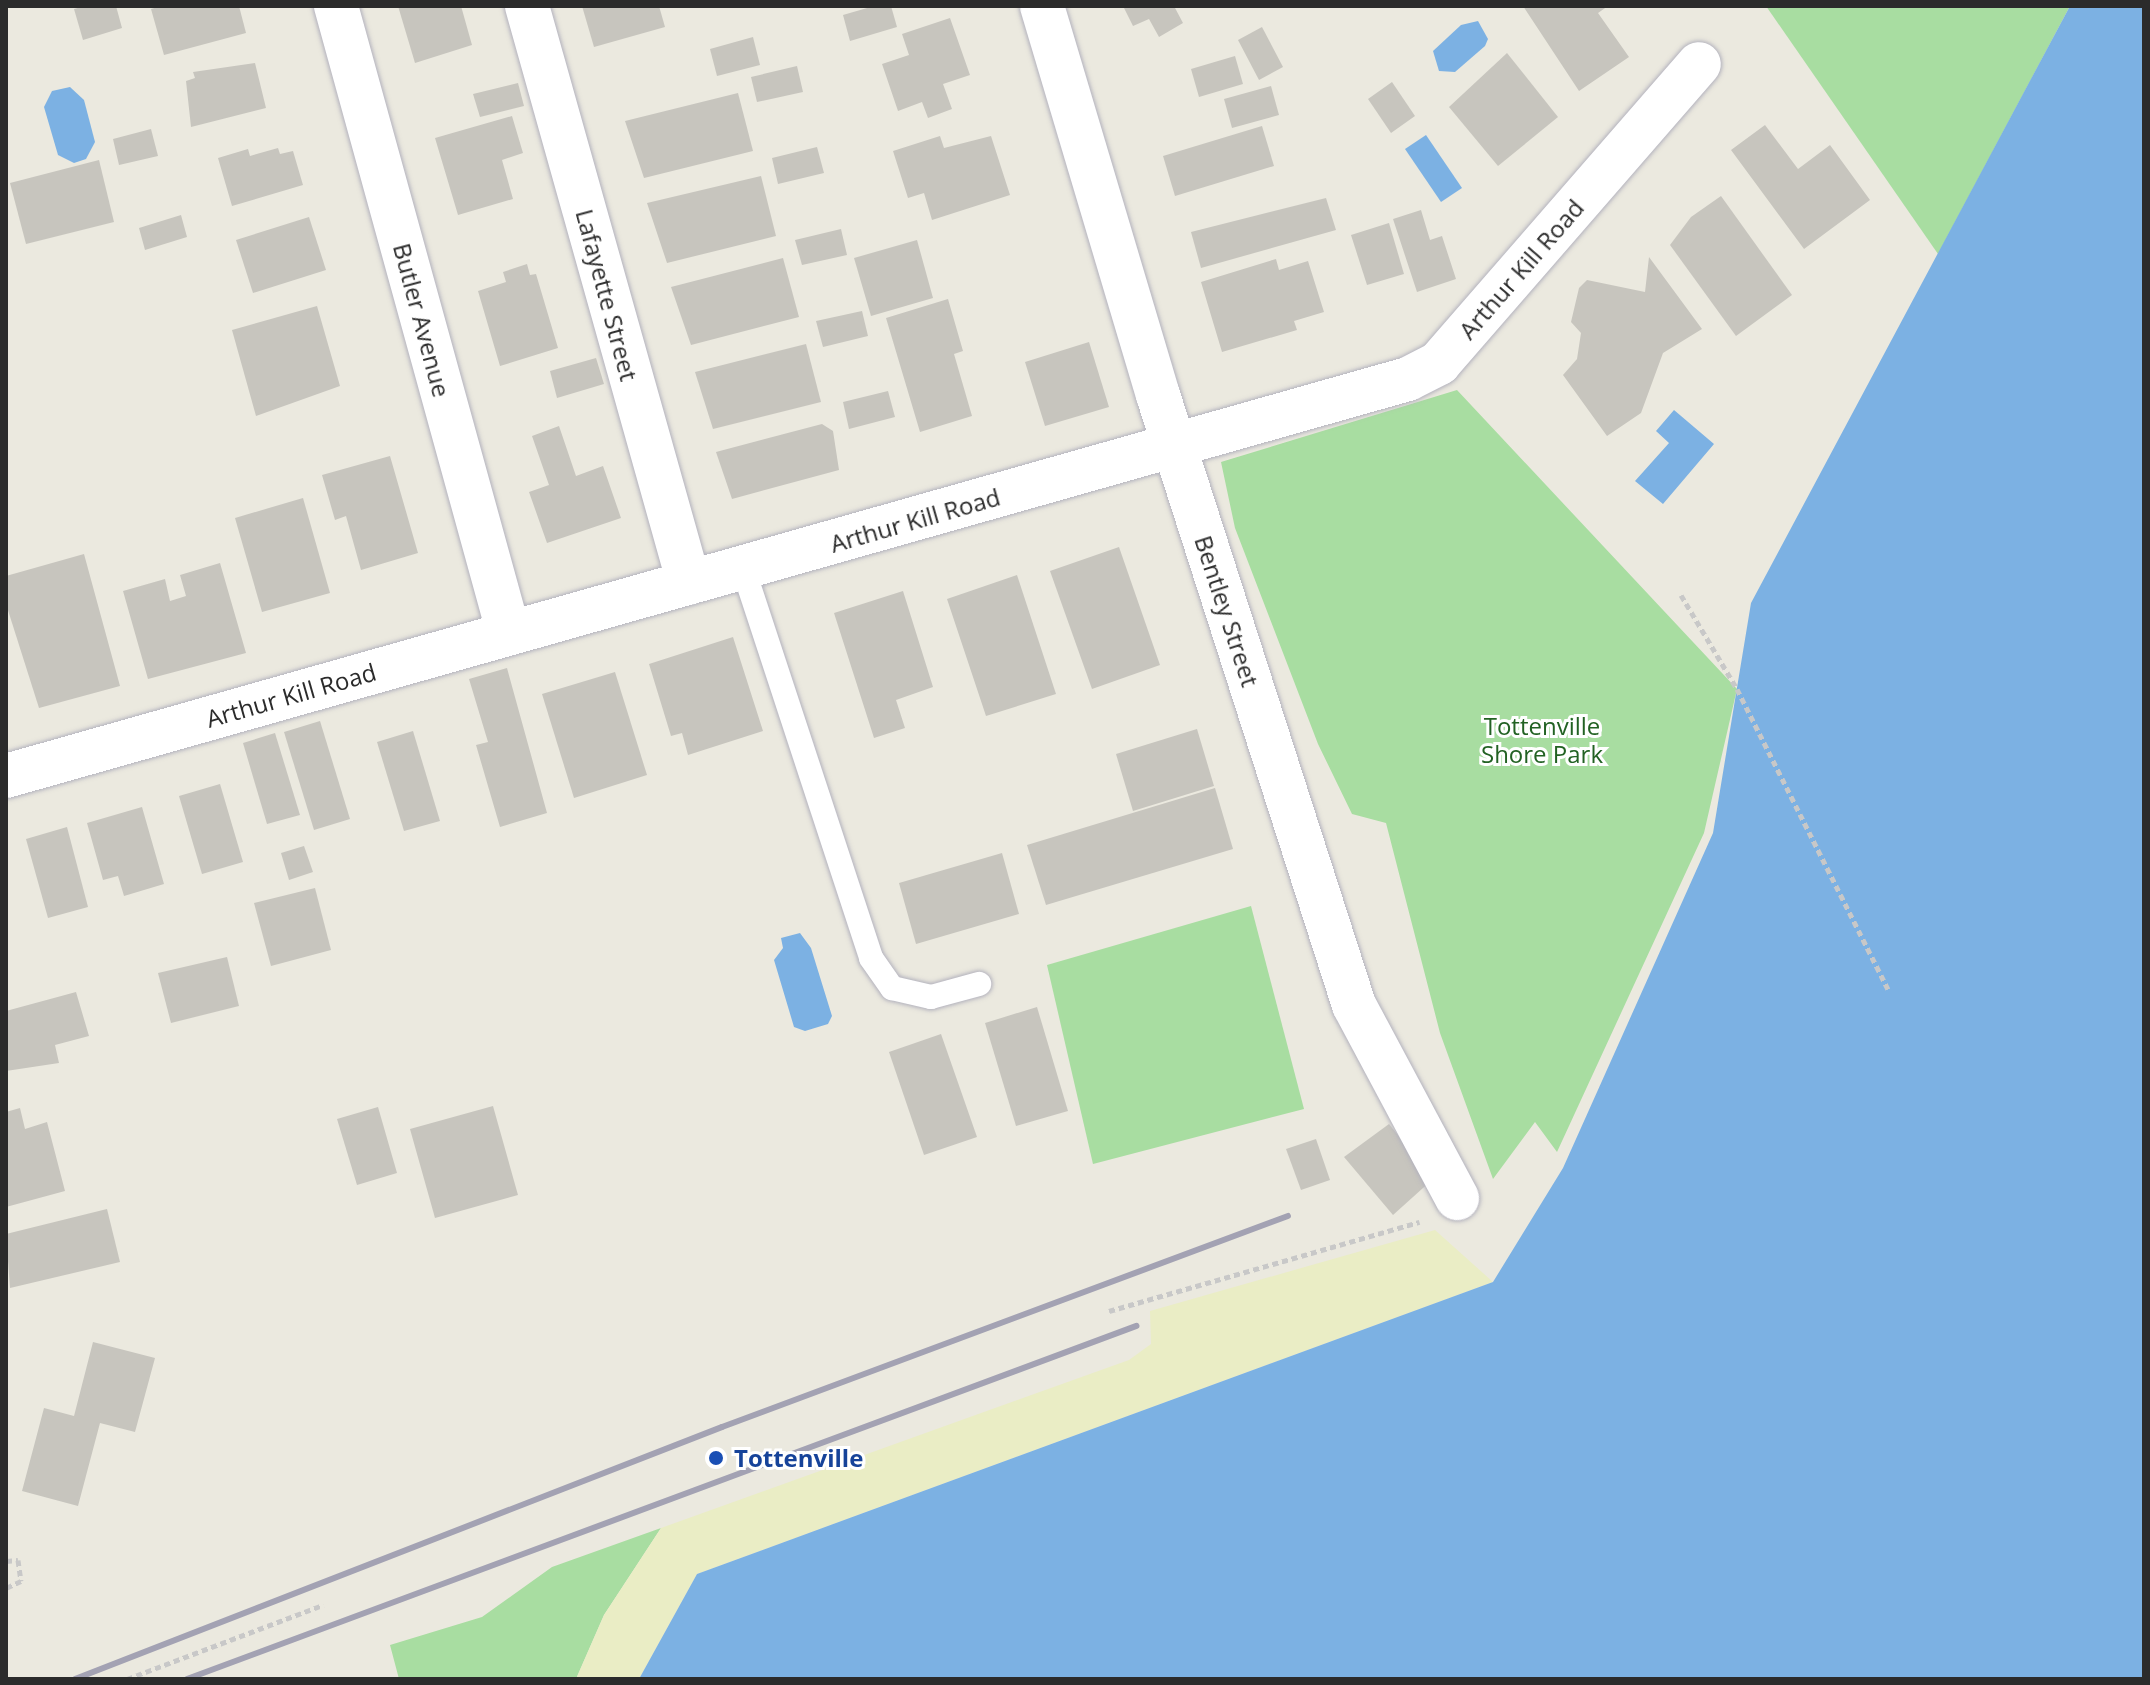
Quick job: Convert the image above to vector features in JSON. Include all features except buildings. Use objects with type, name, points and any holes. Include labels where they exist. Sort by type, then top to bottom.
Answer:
[{"type":"street","name":"Butler Avenue","points":[[336,6],[509,634]]},
{"type":"street","name":"Lafayette Street","points":[[527,6],[689,583]]},
{"type":"street","name":"Bentley Street","points":[[1042,6],[1175,447],[1354,1005],[1457,1198]]},
{"type":"street","name":"Arthur Kill Road","points":[[6,776],[1408,379],[1439,363],[1699,64]]},
{"type":"lane","points":[[743,568],[871,958],[892,988],[931,997],[979,984]]},
{"type":"path","points":[[1681,595],[1737,689],[1888,989]]},
{"type":"path","points":[[1109,1311],[1432,1219],[1457,1198]]},
{"type":"path","points":[[6,1561],[18,1560],[21,1581],[6,1588]]},
{"type":"path","points":[[127,1679],[323,1605]]},
{"type":"green space","points":[[1766,6],[2070,6],[1938,254]]},
{"type":"green space","name":"Tottenville Shore Park","points":[[1457,390],[1737,689],[1704,833],[1557,1152],[1535,1122],[1493,1179],[1440,1033],[1386,823],[1352,814],[1318,744],[1235,528],[1221,462]]},
{"type":"green space","points":[[1251,906],[1304,1109],[1093,1164],[1047,965]]},
{"type":"green space","points":[[661,1528],[604,1615],[576,1679],[399,1679],[390,1645],[482,1617],[552,1567]]},
{"type":"sand","points":[[1435,1230],[1493,1282],[697,1574],[639,1679],[576,1679],[604,1615],[661,1528],[1129,1360],[1151,1344],[1150,1311]]},
{"type":"water","points":[[2070,6],[2144,6],[2144,1679],[639,1679],[697,1574],[1493,1282],[1563,1168],[1713,833],[1751,603]]},
{"type":"water","points":[[1478,21],[1488,39],[1485,46],[1455,72],[1439,71],[1433,51],[1461,25]]},
{"type":"water","points":[[70,87],[84,100],[95,142],[86,159],[74,163],[58,155],[44,107],[52,91]]},
{"type":"water","points":[[1426,135],[1462,188],[1441,202],[1405,149]]},
{"type":"water","points":[[1674,410],[1714,444],[1663,504],[1635,481],[1669,443],[1656,431]]},
{"type":"water","points":[[800,933],[811,948],[832,1016],[828,1024],[805,1031],[794,1027],[774,960],[783,948],[781,938]]},
{"type":"railway","points":[[75,1679],[722,1427],[1288,1216]]},
{"type":"railway","points":[[187,1679],[1136,1326]]},
{"type":"place","name":"Tottenville","points":[[716,1458]]}]
